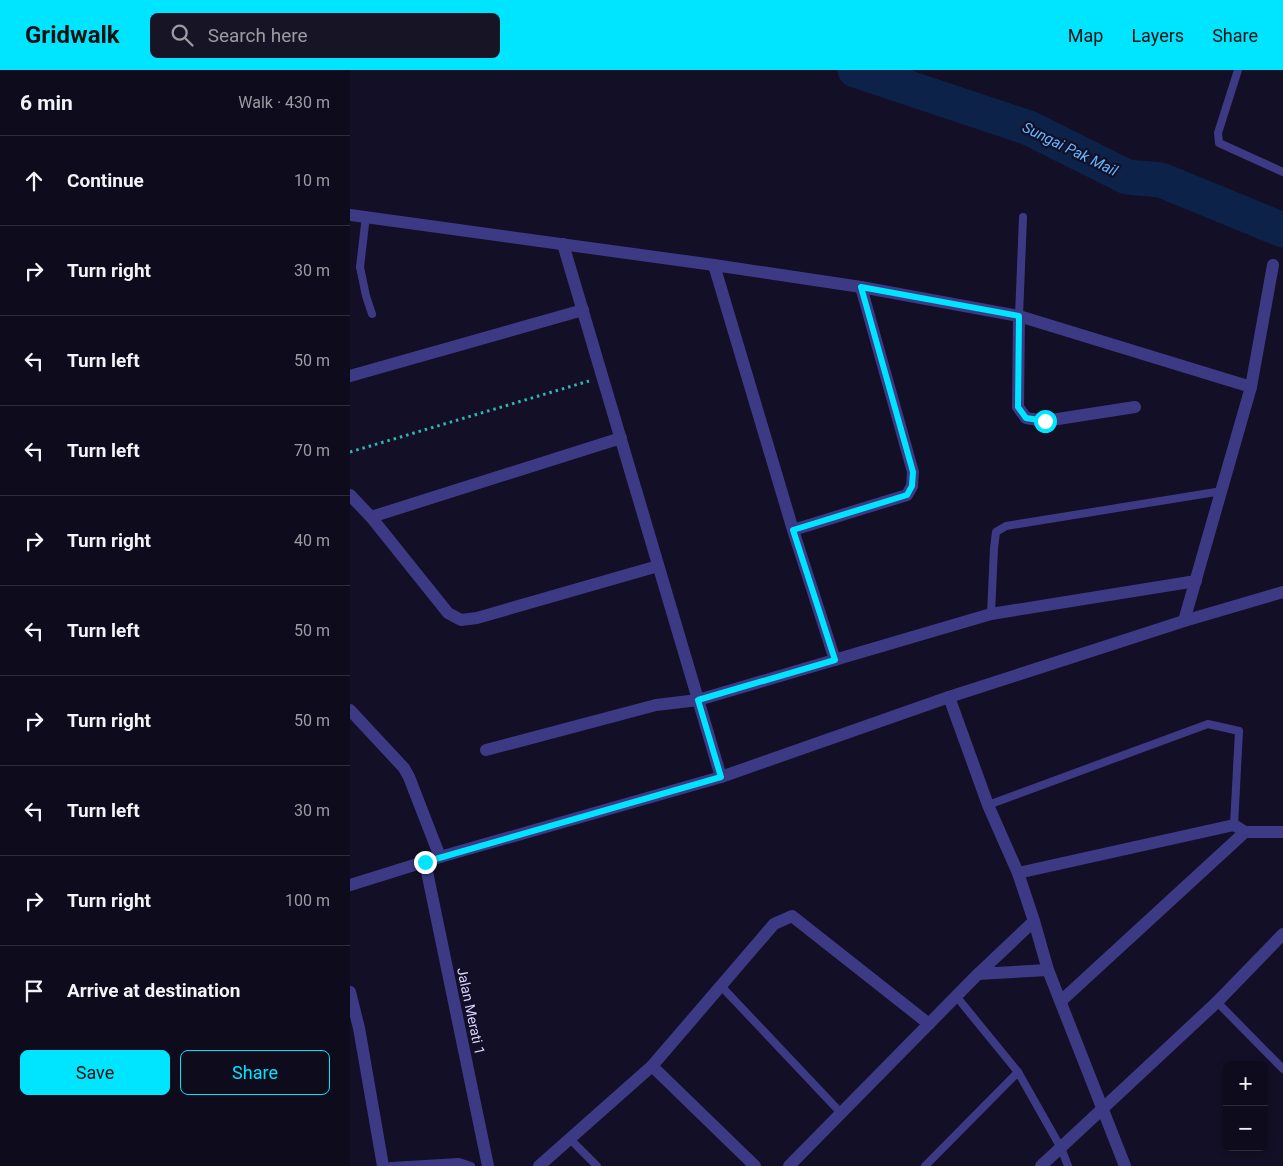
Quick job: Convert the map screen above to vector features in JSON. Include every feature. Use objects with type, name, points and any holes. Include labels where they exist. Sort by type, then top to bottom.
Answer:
[{"type":"street","points":[[350,214],[861,287],[1019,316],[1251,387]]},
{"type":"street","points":[[563,244],[721,777]]},
{"type":"street","points":[[714,265],[793,530],[835,660]]},
{"type":"street","points":[[1184,621],[1251,387],[1273,265]]},
{"type":"street","points":[[793,530],[907,495],[912,486],[913,472],[861,287]]},
{"type":"street","points":[[350,376],[583,310]]},
{"type":"street","points":[[1019,316],[1018,407],[1026,418],[1045,421],[1135,408]]},
{"type":"street","points":[[371,517],[621,438]]},
{"type":"street","points":[[350,495],[371,517],[448,613],[461,620],[477,618],[658,566]]},
{"type":"street","points":[[486,750],[656,705],[698,700],[992,614],[1196,581]]},
{"type":"street","points":[[350,886],[425,862],[721,777],[949,697],[1184,621],[1283,592]]},
{"type":"street","points":[[949,697],[988,805],[1018,874],[1048,970],[1125,1166]]},
{"type":"street","points":[[350,710],[404,768],[440,858]]},
{"type":"street","points":[[1018,874],[1234,825],[1246,832],[1283,832]]},
{"type":"street","points":[[1061,1001],[1246,832]]},
{"type":"street","name":"Jalan Merati 1","points":[[425,862],[488,1166]]},
{"type":"street","points":[[539,1166],[652,1066],[774,924],[792,916],[929,1024]]},
{"type":"street","points":[[789,1166],[978,974],[1034,921]]},
{"type":"street","points":[[1041,1166],[1217,1002],[1283,934]]},
{"type":"street","points":[[978,974],[1048,970]]},
{"type":"street","points":[[350,992],[383,1166]]},
{"type":"street","points":[[652,1066],[755,1166]]},
{"type":"lane","points":[[1238,70],[1218,133],[1219,143],[1283,172]]},
{"type":"lane","points":[[366,216],[360,267],[372,314]]},
{"type":"lane","points":[[1019,316],[1023,217]]},
{"type":"lane","points":[[992,614],[996,532],[1006,526],[1222,491]]},
{"type":"lane","points":[[988,805],[1208,724],[1239,731],[1234,825]]},
{"type":"lane","points":[[721,986],[841,1113]]},
{"type":"lane","points":[[956,996],[1018,1072],[1061,1148],[1068,1166]]},
{"type":"lane","points":[[1217,1002],[1283,1069]]},
{"type":"lane","points":[[925,1166],[1018,1072]]},
{"type":"lane","points":[[570,1138],[597,1166]]},
{"type":"lane","points":[[391,1166],[458,1162],[471,1166]]},
{"type":"path","points":[[350,452],[602,377]]},
{"type":"waterway","name":"Sungai Pak Mail","points":[[855,70],[1029,128],[1127,177],[1161,180],[1283,230]]},
{"type":"route","points":[[425,862],[721,777],[698,700],[835,660],[793,530],[907,495],[912,486],[913,472],[861,287],[1019,316],[1018,407],[1026,418],[1045,421]]}]
